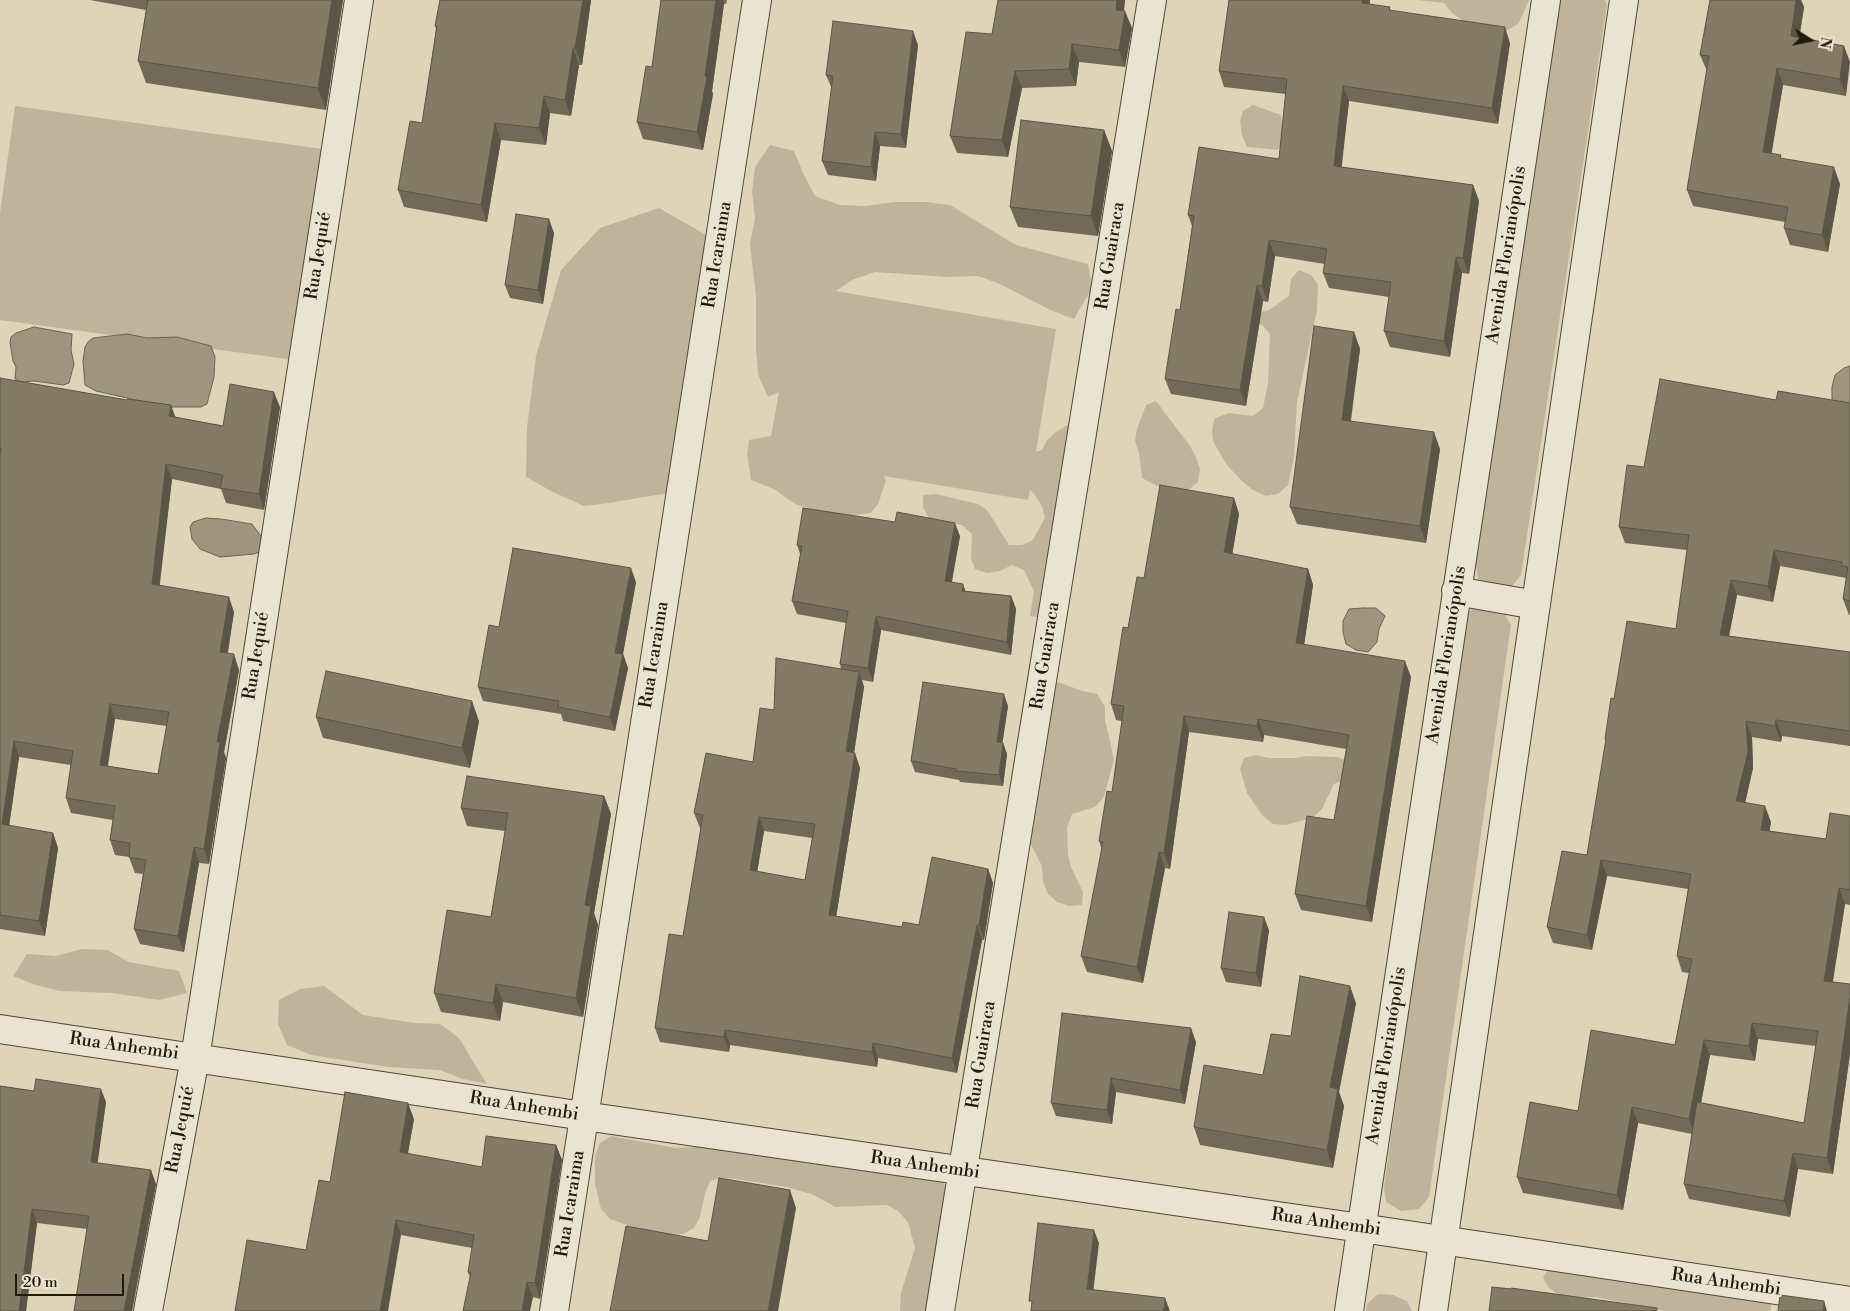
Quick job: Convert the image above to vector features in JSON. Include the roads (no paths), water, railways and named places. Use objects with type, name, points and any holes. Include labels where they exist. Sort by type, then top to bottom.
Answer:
[{"type":"street","name":"Rua Jequié","points":[[148,1311],[195,1058],[359,0]]},
{"type":"street","name":"Rua Icaraima","points":[[554,1311],[757,0]]},
{"type":"street","name":"Rua Guairaca","points":[[940,1311],[1152,0]]},
{"type":"street","name":"Avenida Florianópolis","points":[[1349,1311],[1546,0]]},
{"type":"street","points":[[1433,1311],[1624,0]]},
{"type":"street","points":[[1456,591],[1536,606]]},
{"type":"street","name":"Rua Anhembi","points":[[0,1029],[1850,1301]]}]
